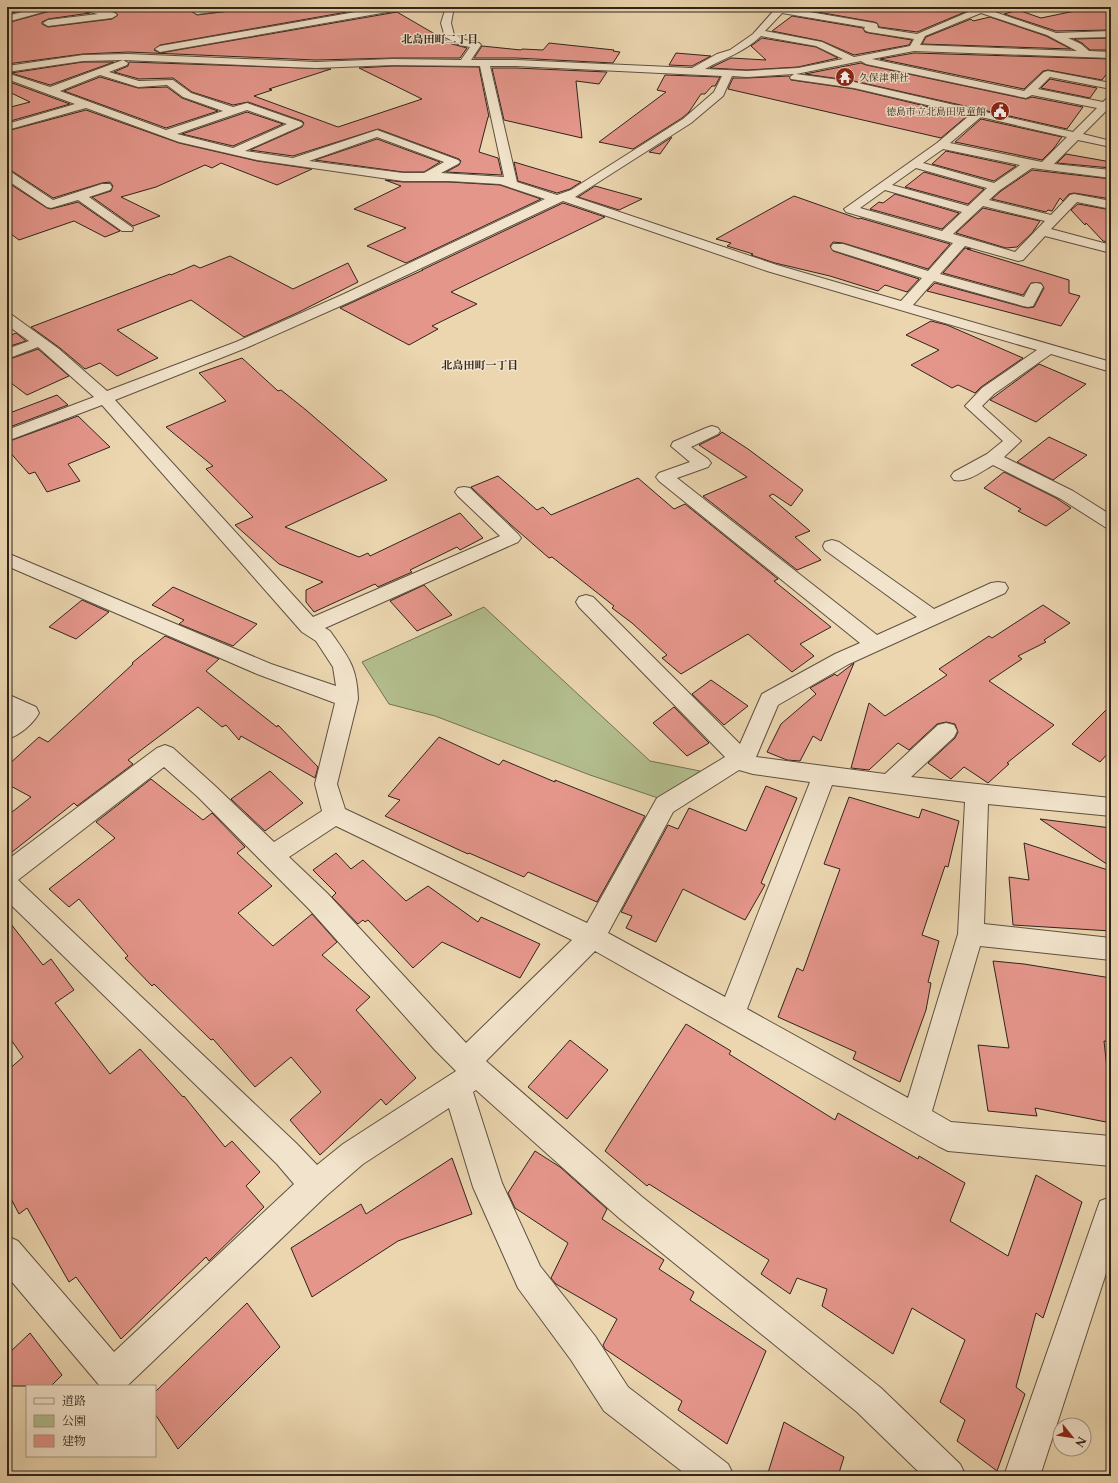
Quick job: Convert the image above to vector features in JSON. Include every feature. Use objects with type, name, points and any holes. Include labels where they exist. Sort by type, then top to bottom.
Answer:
[{"type":"street","points":[[7,19],[52,7]]},
{"type":"street","points":[[48,23],[100,20],[112,16],[80,7]]},
{"type":"street","points":[[197,11],[226,7]]},
{"type":"street","points":[[118,57],[399,7]]},
{"type":"street","points":[[450,7],[446,23],[450,37],[463,43],[476,45],[464,62]]},
{"type":"street","points":[[914,48],[921,34],[976,9],[998,7]]},
{"type":"street","points":[[694,72],[720,56],[733,52],[758,34],[781,8],[874,26],[869,29],[920,37]]},
{"type":"street","points":[[976,9],[1054,35],[1081,48],[1086,54]]},
{"type":"street","points":[[758,34],[819,44],[854,60],[1028,93],[1108,103]]},
{"type":"street","points":[[1054,35],[1111,34]]},
{"type":"street","points":[[7,69],[83,58],[138,57],[316,65],[394,62],[484,62],[728,74],[798,71],[914,48],[1111,54]]},
{"type":"street","points":[[50,91],[138,57]]},
{"type":"street","points":[[484,62],[512,184]]},
{"type":"street","points":[[100,72],[138,84],[169,82],[188,95],[233,111]]},
{"type":"street","points":[[774,73],[812,80],[854,85],[1000,120],[1111,144]]},
{"type":"street","points":[[7,436],[241,345],[350,297],[560,198],[575,193],[687,121],[719,94],[728,74]]},
{"type":"street","points":[[1000,120],[1048,74],[1111,86]]},
{"type":"street","points":[[7,76],[165,134],[233,152],[293,163],[403,177],[500,180],[560,198],[772,268],[903,308],[1111,367]]},
{"type":"street","points":[[1045,166],[1076,137],[1108,103]]},
{"type":"street","points":[[7,127],[86,104]]},
{"type":"street","points":[[165,134],[247,106],[297,124],[233,152]]},
{"type":"street","points":[[978,114],[941,145],[850,209],[1018,257],[1054,219],[1080,185],[1110,173]]},
{"type":"street","points":[[1007,134],[1018,124]]},
{"type":"street","points":[[293,163],[377,133],[454,162],[425,177]]},
{"type":"street","points":[[941,145],[1045,166],[1080,185],[1111,205]]},
{"type":"street","points":[[914,164],[996,187]]},
{"type":"street","points":[[944,236],[996,187],[1030,164]]},
{"type":"street","points":[[7,175],[51,204],[106,187]]},
{"type":"street","points":[[883,186],[972,211]]},
{"type":"street","points":[[80,196],[127,228]]},
{"type":"street","points":[[981,202],[1054,219]]},
{"type":"street","points":[[1043,231],[1111,249]]},
{"type":"street","points":[[903,308],[962,241]]},
{"type":"street","points":[[838,247],[931,276],[1028,303],[1043,309]]},
{"type":"street","points":[[1028,303],[1036,287]]},
{"type":"street","points":[[7,318],[54,352],[104,397],[309,627],[323,636],[343,666],[347,686],[346,699],[326,784],[335,815],[592,937],[948,1136],[1111,1151]]},
{"type":"street","points":[[7,354],[39,342]]},
{"type":"street","points":[[960,476],[993,458],[1013,440],[973,406],[988,391],[1048,349]]},
{"type":"street","points":[[712,431],[679,446],[702,462],[665,476],[875,644]]},
{"type":"street","points":[[993,458],[1067,495],[1111,523]]},
{"type":"street","points":[[309,627],[512,538],[464,492]]},
{"type":"street","points":[[832,546],[933,618]]},
{"type":"street","points":[[7,559],[257,666],[346,699]]},
{"type":"street","points":[[743,761],[770,700],[842,659],[998,588]]},
{"type":"street","points":[[586,602],[743,761],[753,765],[890,784],[1111,807]]},
{"type":"street","points":[[7,702],[28,713],[7,731]]},
{"type":"street","points":[[890,784],[946,731]]},
{"type":"street","points":[[7,874],[165,754],[206,791],[318,901],[445,1041],[467,1074],[869,1400],[948,1476]]},
{"type":"street","points":[[7,1252],[113,1376],[314,1185],[353,1154],[467,1074],[592,937],[665,805],[734,762],[743,761]]},
{"type":"street","points":[[732,1014],[824,775]]},
{"type":"street","points":[[916,1118],[971,934],[978,794]]},
{"type":"street","points":[[271,856],[335,815]]},
{"type":"street","points":[[7,885],[281,1149],[314,1185]]},
{"type":"street","points":[[971,934],[1111,949]]},
{"type":"street","points":[[467,1074],[488,1187],[529,1277],[583,1348],[616,1399],[716,1476]]},
{"type":"street","points":[[1022,1476],[1111,1212]]},
{"type":"green space","points":[[484,607],[650,761],[700,771],[664,800],[590,775],[435,716],[389,704],[362,662]]},
{"type":"building","points":[[19,7],[35,7],[7,14],[7,11]]},
{"type":"building","points":[[56,7],[76,7],[78,10],[90,13],[48,19],[42,22],[42,24],[48,27],[112,19],[118,15],[115,12],[98,7],[197,7],[193,8],[191,11],[197,15],[230,11],[235,7],[375,7],[160,45],[154,50],[160,53],[397,12],[452,44],[467,48],[460,58],[316,60],[128,52],[83,54],[7,64],[7,23],[54,10]]},
{"type":"building","points":[[804,7],[962,7],[965,12],[917,32],[879,27],[877,23],[874,22],[801,9]]},
{"type":"building","points":[[1094,7],[1111,14],[1111,30],[1056,31],[1004,14],[1018,10],[1041,18]]},
{"type":"building","points":[[792,16],[863,28],[865,32],[869,33],[912,40],[909,45],[854,55],[822,41],[772,31]]},
{"type":"building","points":[[990,17],[1046,36],[1071,49],[922,44],[926,37],[971,19],[973,21]]},
{"type":"building","points":[[762,38],[816,47],[838,58],[798,67],[747,70],[710,68],[731,58],[766,60],[751,46]]},
{"type":"building","points":[[1111,38],[1111,50],[1090,50],[1082,43],[1074,39]]},
{"type":"building","points":[[549,43],[614,50],[613,51],[620,52],[613,63],[516,58],[474,58],[482,46],[521,50],[543,50]]},
{"type":"building","points":[[676,53],[711,56],[692,66],[669,65]]},
{"type":"building","points":[[914,53],[1111,59],[1111,68],[1102,80],[1048,70],[1043,71],[1024,89],[880,59]]},
{"type":"building","points":[[83,62],[114,62],[50,85],[11,73]]},
{"type":"building","points":[[129,62],[331,69],[269,89],[272,90],[254,96],[338,127],[422,99],[359,68],[393,66],[479,67],[489,117],[479,152],[498,158],[502,175],[446,172],[459,165],[461,161],[378,129],[293,156],[250,150],[302,127],[304,123],[248,102],[233,105],[192,92],[173,78],[139,79],[114,72],[128,66]]},
{"type":"building","points":[[861,63],[1026,99],[1032,97],[1083,107],[1067,129],[854,81],[805,74]]},
{"type":"building","points":[[492,68],[607,72],[599,84],[576,81],[582,138],[504,120]]},
{"type":"building","points":[[665,75],[720,77],[715,86],[712,86],[705,94],[701,94],[689,112],[682,118],[633,149],[599,142],[666,92],[657,90]]},
{"type":"building","points":[[789,76],[791,80],[854,89],[967,116],[941,138],[728,89],[733,78]]},
{"type":"building","points":[[100,77],[138,88],[167,87],[182,98],[218,111],[166,128],[64,91]]},
{"type":"building","points":[[1050,79],[1097,88],[1090,98],[1041,88]]},
{"type":"building","points":[[7,81],[70,104],[7,122],[7,108],[30,102],[7,91]]},
{"type":"building","points":[[86,110],[179,143],[257,161],[312,169],[277,185],[221,163],[212,168],[205,165],[156,187],[121,197],[160,216],[133,226],[92,197],[111,191],[113,186],[110,182],[53,198],[12,171],[7,170],[7,131]]},
{"type":"building","points":[[247,112],[283,124],[233,146],[182,134]]},
{"type":"building","points":[[981,119],[1062,137],[1042,160],[955,142]]},
{"type":"building","points":[[672,137],[660,154],[649,152]]},
{"type":"building","points":[[377,139],[440,162],[424,172],[403,172],[315,160]]},
{"type":"building","points":[[946,151],[1016,166],[994,181],[932,164]]},
{"type":"building","points":[[1066,154],[1111,162],[1111,168],[1057,163]]},
{"type":"building","points":[[514,162],[581,182],[570,189],[557,193],[518,181]]},
{"type":"building","points":[[1032,170],[1111,179],[1111,199],[1074,193],[1069,194],[1063,201],[1060,198],[1052,211],[1048,210],[1046,212],[992,199]]},
{"type":"building","points":[[924,172],[984,189],[968,204],[905,187]]},
{"type":"building","points":[[385,180],[403,182],[449,182],[500,185],[541,199],[406,263],[367,246],[406,228],[354,209],[401,186]]},
{"type":"building","points":[[7,182],[47,208],[51,209],[78,202],[120,231],[105,237],[74,221],[19,240],[7,231]]},
{"type":"building","points":[[595,186],[642,199],[619,210],[578,197]]},
{"type":"building","points":[[895,194],[959,213],[942,229],[870,209],[879,202],[883,203]]},
{"type":"building","points":[[794,196],[859,219],[860,218],[950,244],[928,269],[843,243],[833,242],[830,246],[833,251],[919,279],[907,292],[885,285],[878,291],[830,276],[775,263],[727,246],[731,243],[716,239]]},
{"type":"building","points":[[563,203],[605,217],[451,292],[477,304],[432,326],[438,329],[409,345],[340,308],[423,270]]},
{"type":"building","points":[[1078,204],[1111,210],[1111,243],[1103,241],[1071,210]]},
{"type":"building","points":[[983,208],[1040,221],[1032,233],[1017,247],[1006,248],[956,233]]},
{"type":"building","points":[[965,248],[1069,280],[1069,293],[1080,296],[1061,326],[927,291],[935,283],[1023,307],[1034,307],[1044,288],[1041,283],[1031,283],[1023,295],[943,273]]},
{"type":"building","points":[[230,256],[293,289],[348,263],[358,282],[299,312],[244,337],[191,300],[117,330],[158,358],[117,376],[100,363],[85,369],[60,348],[31,327],[194,265],[200,268]]},
{"type":"building","points":[[931,321],[947,325],[1023,358],[981,387],[975,393],[958,385],[952,388],[911,365],[939,350],[906,335]]},
{"type":"building","points":[[16,333],[26,341],[7,347],[7,337]]},
{"type":"building","points":[[38,349],[69,376],[27,395],[7,380],[7,360]]},
{"type":"building","points":[[242,358],[278,391],[281,390],[306,410],[387,480],[285,527],[359,557],[368,553],[370,556],[460,513],[483,538],[460,550],[457,547],[410,570],[412,572],[378,587],[375,584],[314,612],[306,602],[306,590],[323,582],[279,564],[235,525],[253,517],[206,469],[213,466],[166,427],[226,401],[199,373]]},
{"type":"building","points":[[1039,364],[1086,384],[1036,422],[990,400]]},
{"type":"building","points":[[57,395],[68,405],[7,428],[7,414]]},
{"type":"building","points":[[78,416],[110,447],[68,464],[80,481],[47,492],[35,472],[29,474],[7,449],[7,442]]},
{"type":"building","points":[[722,432],[748,449],[803,490],[791,506],[773,494],[769,496],[810,531],[795,537],[821,560],[797,570],[703,496],[747,477],[699,445]]},
{"type":"building","points":[[1049,437],[1087,455],[1053,480],[1017,462]]},
{"type":"building","points":[[1004,472],[1056,498],[1071,508],[1046,526],[1018,511],[1021,509],[984,488]]},
{"type":"building","points":[[498,476],[537,510],[543,507],[551,515],[638,478],[674,509],[685,504],[778,579],[774,581],[831,627],[800,644],[814,656],[792,672],[748,634],[681,674],[662,658],[667,655],[632,623],[612,608],[614,606],[552,557],[549,558],[471,487]]},
{"type":"building","points":[[424,585],[452,615],[417,631],[390,601]]},
{"type":"building","points":[[173,587],[257,624],[233,646],[179,624],[184,620],[152,605]]},
{"type":"building","points":[[82,600],[109,612],[76,639],[49,627]]},
{"type":"building","points":[[1043,605],[1070,623],[1044,640],[1046,642],[1018,656],[1022,659],[989,681],[1054,725],[1007,763],[1009,764],[988,783],[964,767],[951,779],[928,763],[955,738],[958,732],[955,724],[946,722],[937,724],[909,750],[898,743],[869,770],[851,768],[869,703],[885,716],[947,675],[939,669],[989,636],[992,638]]},
{"type":"building","points":[[165,636],[219,659],[206,671],[277,727],[278,725],[318,767],[315,778],[241,736],[239,740],[226,725],[222,727],[198,707],[128,760],[133,764],[77,806],[74,803],[7,856],[7,816],[31,797],[7,784],[7,766],[39,737],[48,742],[133,664],[132,663]]},
{"type":"building","points":[[854,663],[821,741],[813,736],[800,761],[787,760],[767,752],[781,724],[816,694],[810,688],[835,674],[837,676]]},
{"type":"building","points":[[711,680],[748,706],[724,725],[692,694]]},
{"type":"building","points":[[1111,705],[1111,750],[1100,762],[1072,744]]},
{"type":"building","points":[[674,707],[709,743],[687,756],[653,723]]},
{"type":"building","points":[[439,737],[499,765],[503,760],[555,782],[555,780],[645,816],[597,902],[528,872],[524,877],[469,853],[468,854],[385,816],[400,800],[388,796]]},
{"type":"building","points":[[270,771],[303,803],[265,831],[231,799]]},
{"type":"building","points":[[151,779],[203,820],[212,813],[245,847],[237,853],[272,886],[238,913],[273,946],[312,914],[337,942],[322,955],[370,997],[356,1010],[416,1078],[386,1105],[381,1099],[320,1155],[290,1120],[321,1092],[291,1057],[255,1087],[213,1039],[211,1040],[154,984],[152,986],[125,958],[128,956],[79,899],[69,907],[49,889],[115,838],[96,822]]},
{"type":"building","points":[[766,786],[797,798],[761,883],[765,885],[745,920],[683,889],[656,942],[626,928],[632,916],[621,912],[668,825],[678,829],[689,808],[746,831]]},
{"type":"building","points":[[849,797],[919,818],[922,809],[959,821],[948,867],[945,866],[922,935],[939,941],[928,982],[931,983],[926,1010],[900,1082],[853,1059],[856,1052],[778,1017],[797,968],[803,971],[840,869],[824,864]]},
{"type":"building","points":[[1040,819],[1111,828],[1111,867]]},
{"type":"building","points":[[1024,843],[1111,871],[1111,931],[1013,925],[1009,877],[1029,880]]},
{"type":"building","points":[[336,853],[351,869],[363,860],[406,901],[428,886],[478,922],[481,917],[540,944],[520,978],[442,942],[413,968],[368,920],[365,922],[363,920],[358,924],[332,897],[336,893],[313,870]]},
{"type":"building","points":[[7,919],[43,965],[51,959],[74,990],[55,1003],[110,1074],[140,1049],[183,1097],[184,1096],[225,1147],[232,1141],[260,1172],[246,1186],[264,1207],[209,1261],[206,1257],[121,1339],[76,1277],[69,1282],[27,1208],[19,1214],[7,1191],[7,1071],[23,1057],[7,1034]]},
{"type":"building","points":[[993,961],[1024,964],[1111,978],[1111,1042],[1104,1041],[1111,1105],[1111,1123],[1035,1108],[1037,1116],[988,1111],[978,1045],[1009,1048]]},
{"type":"building","points":[[686,1024],[731,1051],[729,1054],[835,1120],[838,1113],[918,1159],[919,1156],[965,1183],[950,1221],[1008,1256],[1036,1175],[1082,1202],[1043,1318],[1036,1313],[1016,1387],[1025,1394],[997,1471],[957,1441],[965,1420],[940,1402],[965,1340],[912,1308],[893,1354],[822,1306],[827,1289],[797,1278],[790,1294],[761,1274],[769,1260],[649,1184],[647,1186],[605,1151]]},
{"type":"building","points":[[570,1040],[608,1070],[567,1119],[528,1087]]},
{"type":"building","points":[[535,1151],[560,1167],[607,1209],[602,1219],[664,1260],[659,1269],[694,1292],[690,1300],[766,1351],[727,1444],[678,1410],[682,1401],[605,1349],[603,1345],[617,1319],[556,1284],[551,1278],[568,1243],[515,1208],[508,1193]]},
{"type":"building","points":[[452,1158],[472,1214],[398,1241],[312,1297],[291,1248],[361,1204],[366,1214]]},
{"type":"building","points":[[247,1303],[280,1347],[178,1449],[156,1416],[156,1391]]},
{"type":"building","points":[[30,1333],[62,1375],[52,1385],[7,1386],[7,1355]]},
{"type":"building","points":[[784,1422],[844,1457],[838,1476],[767,1476]]},
{"type":"place","name":"久保津神社","points":[[845,77]]},
{"type":"place","name":"徳島市立北島田児童館","points":[[1000,111]]},
{"type":"district","name":"北島田町二丁目","points":[[440,39]]},
{"type":"district","name":"北島田町一丁目","points":[[480,365]]}]
